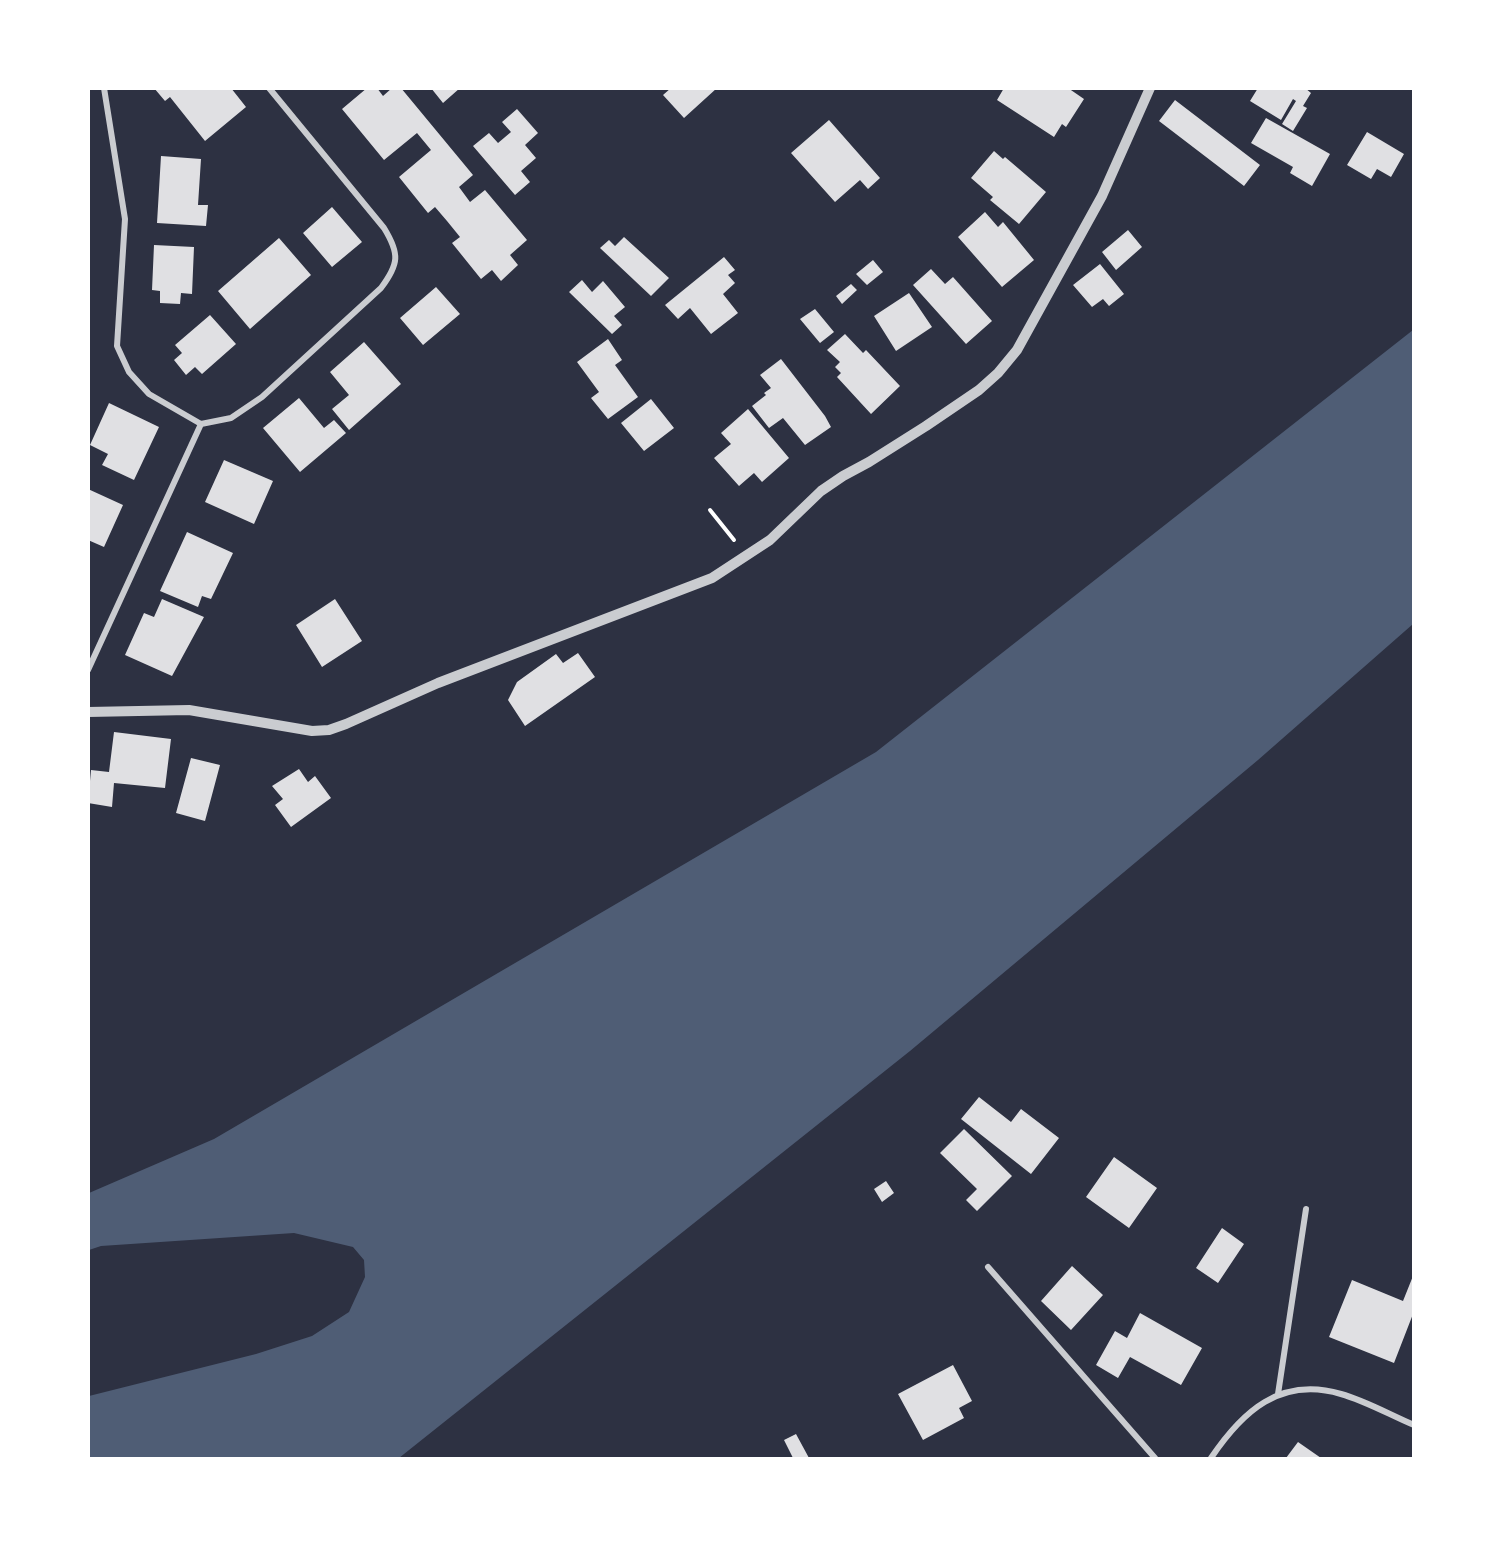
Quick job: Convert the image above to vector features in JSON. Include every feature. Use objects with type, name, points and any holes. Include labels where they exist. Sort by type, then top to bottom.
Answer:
[{"type":"street","points":[[104,88],[125,219],[117,346],[129,372],[149,394],[201,424],[231,418],[262,397],[381,288],[392,274],[397,258],[384,228],[269,88]]},
{"type":"street","points":[[88,712],[189,710],[312,731],[329,730],[438,683],[712,578],[770,540],[821,491],[926,426],[979,390],[998,373],[1017,350],[1102,196],[1150,88]]},
{"type":"street","points":[[88,670],[201,424]]},
{"type":"street","points":[[1278,1394],[1306,1209]]},
{"type":"street","points":[[988,1267],[1155,1458]]},
{"type":"street","points":[[1211,1458],[1228,1432],[1252,1409],[1278,1394],[1308,1389],[1340,1394],[1413,1425]]},
{"type":"water","points":[[1413,330],[1413,624],[1258,760],[910,1051],[399,1458],[89,1458],[89,1396],[256,1354],[312,1336],[349,1312],[365,1277],[364,1260],[353,1247],[294,1233],[101,1246],[89,1250],[89,1193],[214,1139],[876,752]]},
{"type":"building","points":[[154,88],[231,88],[246,107],[205,141],[170,97],[165,101]]},
{"type":"building","points":[[367,88],[377,88],[383,96],[392,88],[401,88],[473,175],[459,187],[470,202],[485,190],[527,240],[510,255],[518,265],[501,281],[492,270],[481,279],[452,243],[460,237],[435,207],[428,213],[399,177],[431,150],[417,133],[384,160],[342,109]]},
{"type":"building","points":[[431,88],[460,88],[443,103]]},
{"type":"building","points":[[671,88],[717,88],[684,118],[663,95]]},
{"type":"building","points":[[1004,88],[1068,88],[1084,99],[1066,127],[1062,124],[1054,137],[997,100]]},
{"type":"building","points":[[1258,88],[1305,88],[1311,93],[1303,106],[1307,108],[1293,131],[1282,124],[1296,101],[1293,99],[1281,120],[1250,101]]},
{"type":"building","points":[[1175,100],[1260,165],[1244,186],[1159,121]]},
{"type":"building","points":[[517,109],[538,133],[525,145],[536,158],[521,171],[530,182],[515,195],[473,146],[489,133],[498,143],[511,132],[502,122]]},
{"type":"building","points":[[1266,118],[1330,154],[1312,186],[1290,173],[1293,167],[1251,143]]},
{"type":"building","points":[[829,120],[880,178],[868,189],[860,180],[835,202],[791,153]]},
{"type":"building","points":[[1367,132],[1404,154],[1391,177],[1377,169],[1371,179],[1347,165]]},
{"type":"building","points":[[994,151],[1003,159],[1005,157],[1046,192],[1019,224],[990,200],[993,197],[971,178]]},
{"type":"building","points":[[161,156],[201,159],[198,205],[208,205],[206,226],[157,223]]},
{"type":"building","points":[[332,207],[362,242],[332,267],[303,233]]},
{"type":"building","points":[[985,212],[998,227],[1003,222],[1034,260],[1002,287],[958,237]]},
{"type":"building","points":[[1128,230],[1142,247],[1116,270],[1102,252]]},
{"type":"building","points":[[624,237],[669,278],[651,296],[600,248],[609,240],[615,246]]},
{"type":"building","points":[[279,238],[311,275],[250,329],[218,291]]},
{"type":"building","points":[[154,245],[194,247],[192,294],[181,293],[180,304],[160,303],[160,291],[152,290]]},
{"type":"building","points":[[724,257],[735,270],[728,275],[735,283],[723,294],[738,313],[711,334],[690,308],[678,319],[665,305]]},
{"type":"building","points":[[873,260],[883,272],[867,285],[856,274]]},
{"type":"building","points":[[1100,264],[1124,294],[1109,306],[1103,299],[1092,307],[1073,285]]},
{"type":"building","points":[[931,269],[945,284],[953,277],[992,321],[966,344],[913,285]]},
{"type":"building","points":[[582,280],[592,292],[603,281],[625,307],[614,316],[622,325],[612,334],[569,292]]},
{"type":"building","points":[[851,284],[857,290],[842,304],[836,296]]},
{"type":"building","points":[[436,287],[460,314],[423,345],[400,318]]},
{"type":"building","points":[[909,293],[932,327],[896,351],[874,316]]},
{"type":"building","points":[[815,309],[834,332],[820,343],[800,319]]},
{"type":"building","points":[[210,315],[236,344],[202,374],[195,367],[186,375],[174,360],[182,353],[175,345]]},
{"type":"building","points":[[845,334],[863,353],[866,350],[900,386],[871,414],[837,377],[841,373],[835,367],[840,362],[827,350]]},
{"type":"building","points":[[608,339],[622,360],[615,365],[638,397],[608,419],[591,398],[599,392],[577,362]]},
{"type":"building","points":[[364,342],[401,384],[349,430],[332,409],[349,395],[330,372]]},
{"type":"building","points":[[781,359],[831,427],[805,445],[783,418],[769,428],[752,406],[771,388],[760,375]]},
{"type":"building","points":[[299,398],[324,428],[334,420],[346,433],[300,472],[263,428]]},
{"type":"building","points":[[651,399],[674,428],[644,451],[621,423]]},
{"type":"building","points":[[109,403],[159,427],[134,480],[102,465],[108,454],[90,445]]},
{"type":"building","points":[[748,409],[789,458],[762,482],[754,473],[739,486],[714,458],[731,444],[721,433]]},
{"type":"building","points":[[224,460],[273,481],[254,524],[205,502]]},
{"type":"building","points":[[88,489],[123,505],[104,547],[88,540]]},
{"type":"building","points":[[187,532],[233,553],[211,599],[202,596],[198,607],[160,591]]},
{"type":"building","points":[[162,599],[204,617],[172,676],[125,655],[144,613],[154,617]]},
{"type":"building","points":[[335,599],[362,641],[322,667],[296,625]]},
{"type":"building","points":[[578,653],[595,677],[525,726],[508,700],[517,682],[556,654],[563,663]]},
{"type":"building","points":[[114,732],[171,739],[165,788],[114,783],[112,807],[88,803],[91,770],[109,772]]},
{"type":"building","points":[[191,758],[220,765],[205,821],[176,813]]},
{"type":"building","points":[[299,769],[308,782],[315,776],[331,798],[291,827],[275,805],[283,799],[272,786]]},
{"type":"building","points":[[979,1097],[1011,1122],[1021,1109],[1059,1138],[1031,1174],[961,1119]]},
{"type":"building","points":[[964,1129],[1012,1176],[977,1211],[966,1200],[977,1189],[940,1153]]},
{"type":"building","points":[[1114,1157],[1157,1188],[1129,1228],[1086,1197]]},
{"type":"building","points":[[886,1181],[894,1193],[882,1202],[874,1189]]},
{"type":"building","points":[[1222,1228],[1244,1244],[1218,1283],[1196,1268]]},
{"type":"building","points":[[1072,1266],[1103,1295],[1071,1330],[1041,1301]]},
{"type":"building","points":[[1413,1276],[1413,1314],[1394,1363],[1329,1337],[1352,1280],[1403,1301]]},
{"type":"building","points":[[1140,1313],[1202,1348],[1181,1385],[1130,1357],[1118,1378],[1096,1365],[1115,1331],[1127,1338]]},
{"type":"building","points":[[953,1365],[972,1401],[959,1408],[964,1418],[923,1440],[898,1394]]},
{"type":"building","points":[[796,1434],[809,1458],[793,1458],[784,1440]]},
{"type":"building","points":[[1298,1442],[1321,1458],[1286,1458]]}]
